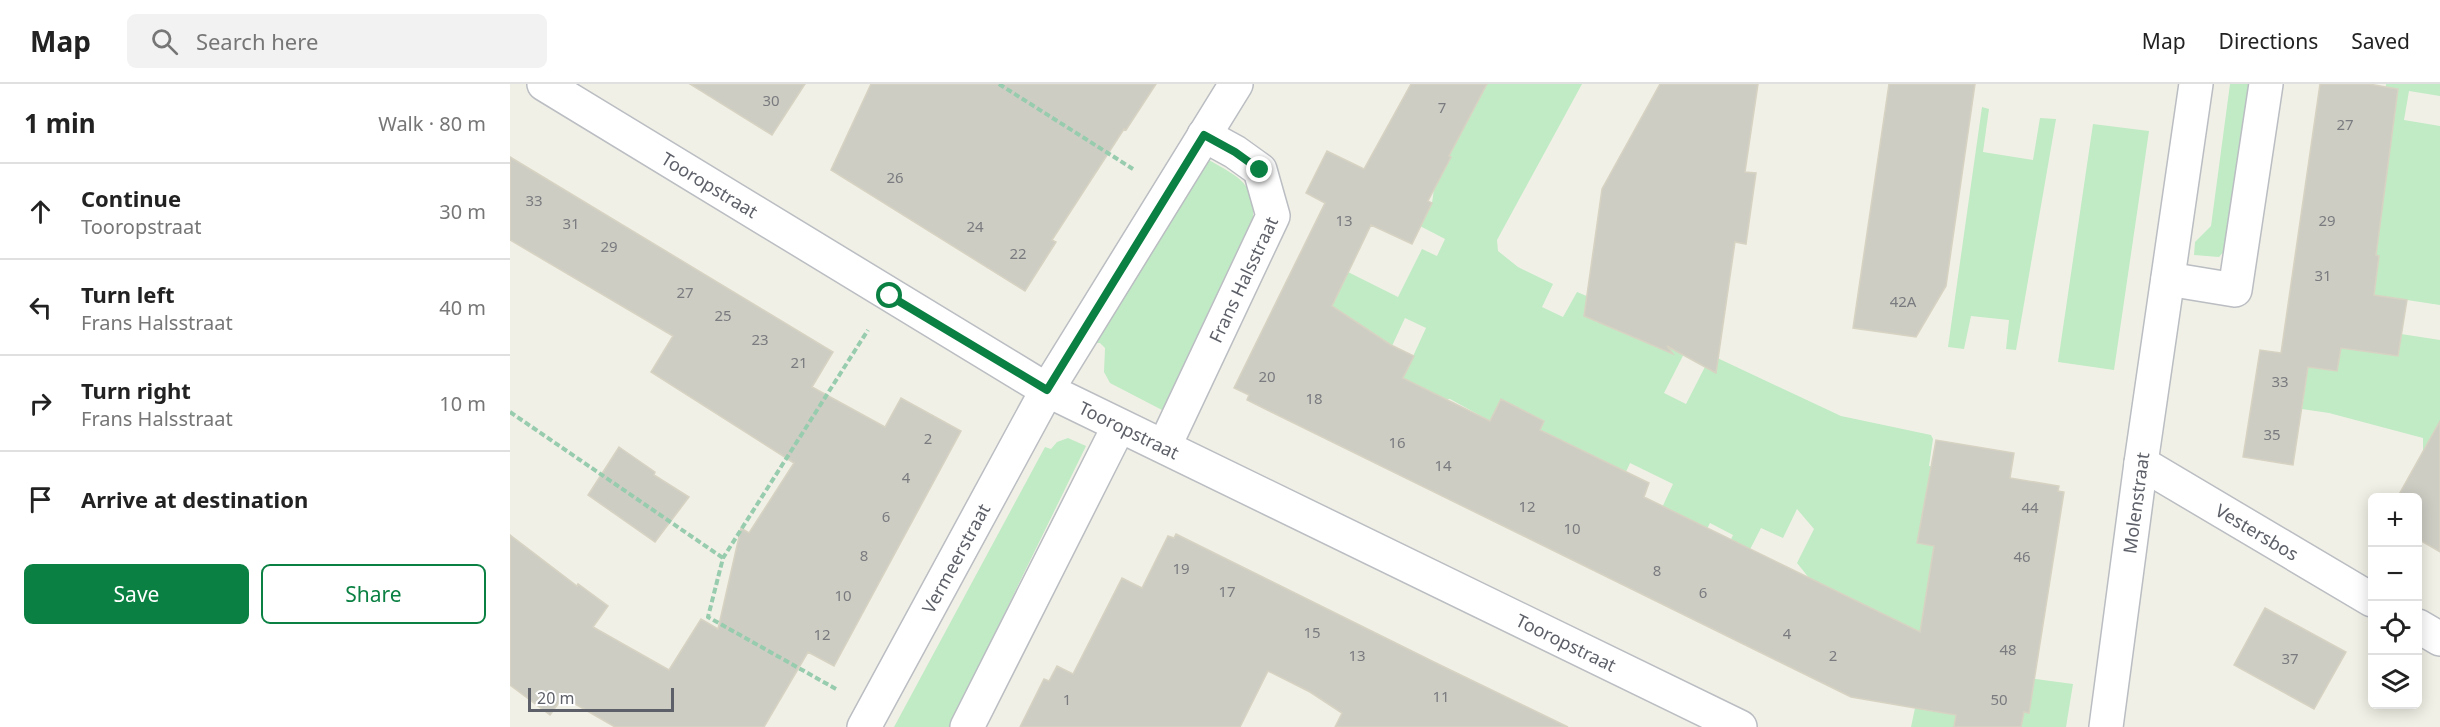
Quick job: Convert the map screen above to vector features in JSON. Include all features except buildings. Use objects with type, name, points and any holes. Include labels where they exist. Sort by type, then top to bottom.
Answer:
[{"type":"street","name":"Tooropstraat","points":[[544,84],[1047,390],[1119,426],[1165,445],[1740,727]]},
{"type":"street","points":[[1047,390],[1236,84]]},
{"type":"street","name":"Molenstraat","points":[[2106,727],[2141,463],[2196,84]]},
{"type":"street","points":[[2168,279],[2235,290],[2266,84]]},
{"type":"street","name":"Frans Halsstraat","points":[[1165,445],[1273,216],[1260,170],[1235,152],[1204,135]]},
{"type":"street","name":"Vermeerstraat","points":[[869,718],[1047,390]]},
{"type":"street","points":[[967,727],[1119,426]]},
{"type":"street","name":"Vestersbos","points":[[2141,463],[2368,597]]},
{"type":"street","points":[[2422,628],[2440,639]]},
{"type":"path","points":[[999,84],[1170,192]]},
{"type":"path","points":[[869,718],[708,617],[723,558],[890,296]]},
{"type":"path","points":[[510,412],[723,558]]},
{"type":"green space","points":[[1487,84],[1582,84],[1497,240],[1498,251],[1518,267],[1553,284],[1542,307],[1563,317],[1577,292],[1618,309],[1688,346],[1664,393],[1686,404],[1711,355],[1841,416],[1931,435],[1933,439],[1929,466],[2008,479],[1986,624],[1954,727],[1911,727],[1915,708],[1849,631],[1863,604],[1837,591],[1830,604],[1797,563],[1814,529],[1797,509],[1783,538],[1761,528],[1740,569],[1718,567],[1733,535],[1710,523],[1694,555],[1652,529],[1673,484],[1630,463],[1609,509],[1531,447],[1544,421],[1501,399],[1490,421],[1450,399],[1392,402],[1426,328],[1405,318],[1392,346],[1371,335],[1329,307],[1308,252],[1398,297],[1422,249],[1437,256],[1445,239],[1420,226],[1432,203],[1435,182]]},
{"type":"green space","points":[[2230,84],[2251,84],[2226,249],[2219,257],[2194,255],[2195,242],[2211,226]]},
{"type":"green space","points":[[2386,84],[2440,84],[2440,96],[2409,91],[2404,120],[2440,126],[2440,305],[2374,295],[2379,256],[2363,253]]},
{"type":"green space","points":[[1982,107],[1989,109],[1983,152],[2033,160],[2040,118],[2056,119],[2016,350],[2006,349],[2009,320],[1971,316],[1964,349],[1948,347]]},
{"type":"green space","points":[[2093,124],[2149,131],[2114,370],[2058,362]]},
{"type":"green space","points":[[1209,160],[1242,181],[1251,196],[1253,217],[1162,410],[1110,383],[1104,372],[1105,348],[1100,343],[1094,343]]},
{"type":"green space","points":[[2401,334],[2440,340],[2440,460],[2423,450],[2423,438],[2329,413],[2302,409],[2308,367],[2337,371],[2342,340],[2398,356]]},
{"type":"green space","points":[[1068,438],[1086,446],[949,727],[894,727],[1045,447],[1051,449],[1057,442]]},
{"type":"green space","points":[[2029,678],[2073,684],[2066,727],[2021,727],[2024,712],[2029,712],[2033,685]]},
{"type":"route","points":[[890,296],[1047,390],[1204,135],[1235,152],[1260,170]]}]
